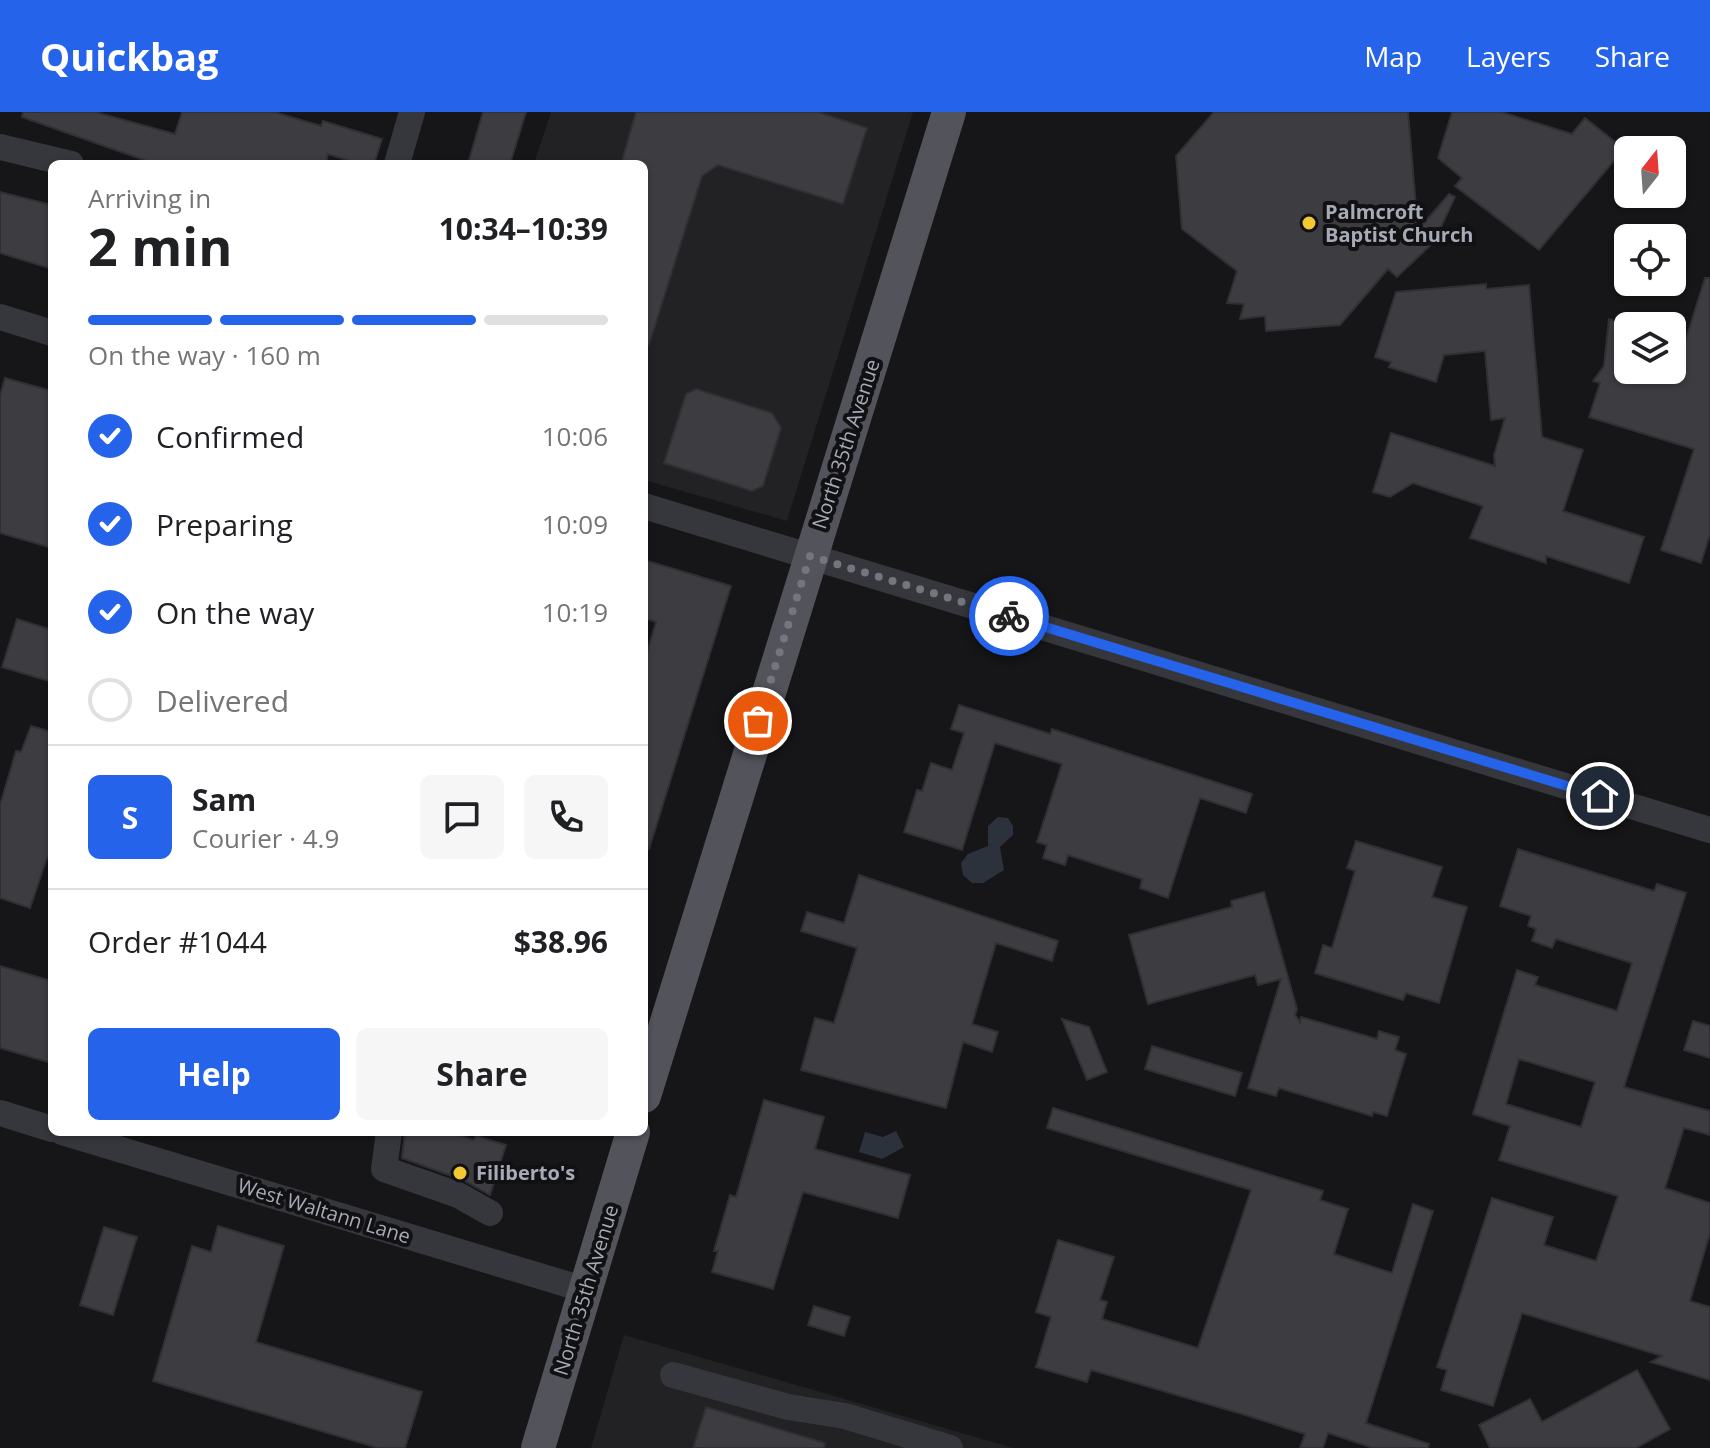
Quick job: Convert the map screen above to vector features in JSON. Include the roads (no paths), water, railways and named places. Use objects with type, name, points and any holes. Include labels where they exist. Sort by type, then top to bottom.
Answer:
[{"type":"main road","name":"North 35th Avenue","points":[[648,1083],[949,112]]},
{"type":"main road","name":"North 35th Avenue","points":[[538,1448],[632,1136]]},
{"type":"street","points":[[398,160],[412,112]]},
{"type":"street","points":[[0,147],[54,160]]},
{"type":"street","points":[[0,317],[48,332]]},
{"type":"street","points":[[648,507],[1710,830]]},
{"type":"street","points":[[0,1113],[48,1128]]},
{"type":"street","name":"West Waltann Lane","points":[[75,1136],[586,1290]]},
{"type":"street","points":[[388,1136],[384,1169],[458,1195],[490,1213]]},
{"type":"street","points":[[673,1375],[788,1407],[845,1416],[950,1448]]},
{"type":"place","name":"Palmcroft Baptist Church","points":[[1309,223]]},
{"type":"place","name":"Filiberto's","points":[[460,1173]]}]
